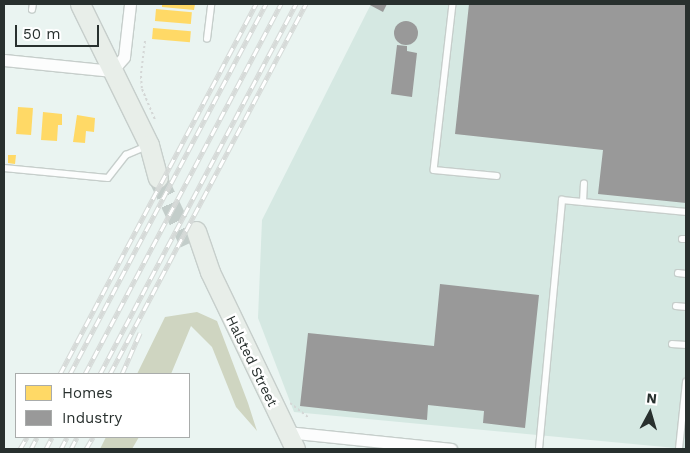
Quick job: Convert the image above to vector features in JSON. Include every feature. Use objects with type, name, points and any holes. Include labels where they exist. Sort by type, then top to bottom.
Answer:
[{"type":"main road","points":[[80,4],[162,173]]},
{"type":"main road","name":"Halsted Street","points":[[192,237],[295,449]]},
{"type":"street","points":[[4,60],[112,71],[124,57],[130,4]]},
{"type":"street","points":[[287,432],[394,446],[451,449]]},
{"type":"lane","points":[[207,39],[211,4]]},
{"type":"lane","points":[[453,4],[434,170],[497,176]]},
{"type":"lane","points":[[4,168],[108,178],[126,155],[149,145]]},
{"type":"lane","points":[[583,202],[584,184]]},
{"type":"lane","points":[[539,449],[562,200],[686,212]]},
{"type":"lane","points":[[678,273],[686,274]]},
{"type":"lane","points":[[676,306],[686,307]]},
{"type":"lane","points":[[672,344],[686,345]]},
{"type":"lane","points":[[679,449],[684,435],[686,382]]},
{"type":"path","points":[[145,41],[141,76],[142,89],[156,123]]},
{"type":"path","points":[[290,403],[309,418]]},
{"type":"shaded area","points":[[371,4],[686,4],[686,449],[294,412],[258,318],[262,220]]},
{"type":"green space","points":[[197,312],[217,321],[257,431],[236,407],[212,347],[191,326],[171,373],[137,373],[165,317]]},
{"type":"green space","points":[[106,438],[138,438],[132,449],[100,449]]},
{"type":"building: Homes","points":[[162,4],[195,4],[194,10],[162,7]]},
{"type":"building: Homes","points":[[156,9],[192,12],[191,24],[155,21]]},
{"type":"building: Homes","points":[[153,28],[191,31],[190,42],[152,39]]},
{"type":"building: Homes","points":[[18,107],[33,108],[31,135],[16,134]]},
{"type":"building: Homes","points":[[43,112],[62,114],[62,125],[58,125],[57,141],[41,140]]},
{"type":"building: Homes","points":[[77,115],[95,118],[94,132],[86,131],[85,143],[73,142]]},
{"type":"building: Homes","points":[[8,155],[16,155],[15,164],[8,163]]},
{"type":"building: Industry","points":[[368,4],[387,4],[383,12]]},
{"type":"building: Industry","points":[[469,4],[686,4],[686,203],[598,194],[603,150],[455,134]]},
{"type":"building: Industry","points":[[406,21],[414,25],[418,33],[414,41],[406,45],[398,41],[394,33],[398,25]]},
{"type":"building: Industry","points":[[397,45],[407,46],[407,51],[417,53],[412,97],[391,94]]},
{"type":"building: Industry","points":[[440,284],[539,295],[525,428],[483,423],[484,411],[428,405],[427,420],[300,406],[308,333],[434,346]]},
{"type":"tunnel","points":[[158,178],[189,243]]},
{"type":"railway","points":[[61,373],[256,4]]},
{"type":"railway","points":[[71,373],[266,4]]},
{"type":"railway","points":[[86,373],[281,4]]},
{"type":"railway","points":[[101,373],[296,4]]},
{"type":"railway","points":[[111,373],[306,4]]},
{"type":"railway","points":[[122,373],[140,333]]},
{"type":"railway","points":[[20,449],[26,438]]},
{"type":"railway","points":[[31,449],[36,438]]},
{"type":"railway","points":[[46,449],[52,438]]},
{"type":"railway","points":[[61,449],[66,438]]},
{"type":"railway","points":[[71,449],[76,438]]},
{"type":"railway","points":[[86,449],[92,438]]}]
